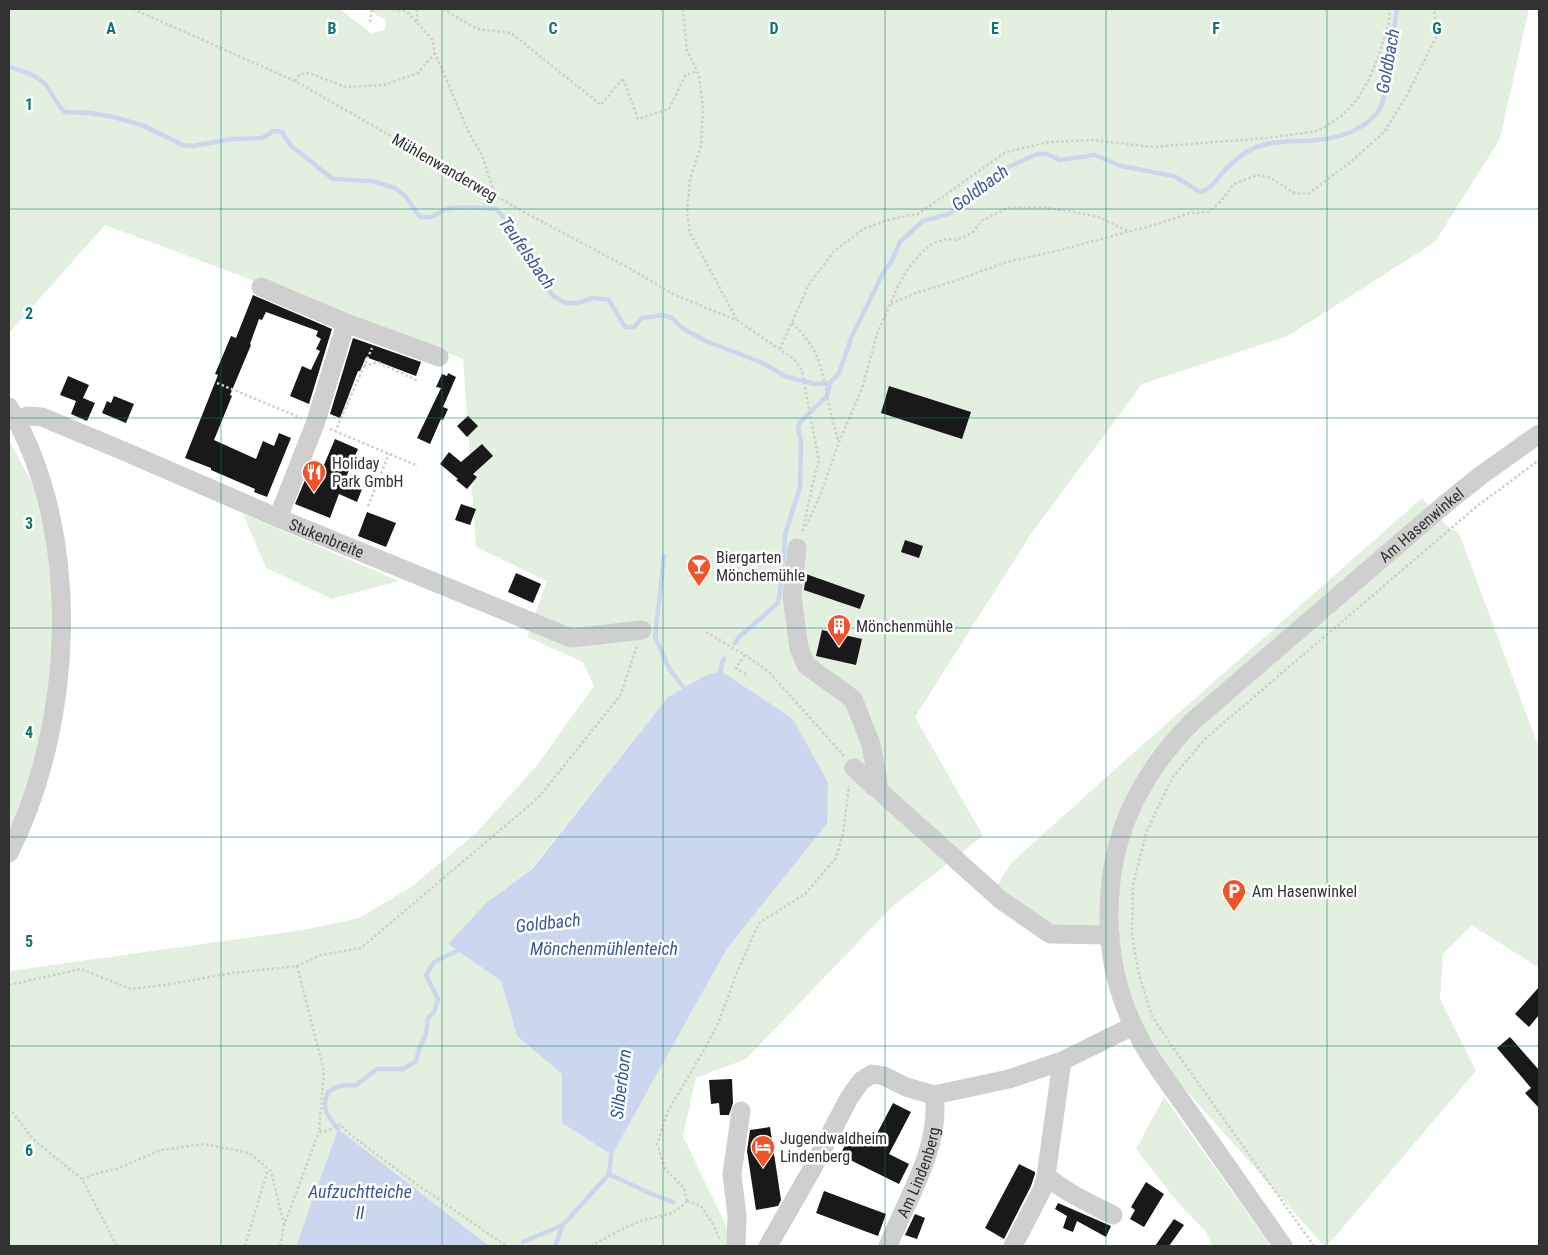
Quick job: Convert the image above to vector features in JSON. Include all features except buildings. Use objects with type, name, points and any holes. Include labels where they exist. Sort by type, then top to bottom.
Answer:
[{"type":"street","points":[[261,288],[346,323],[439,357]]},
{"type":"street","points":[[278,518],[315,424],[346,323]]},
{"type":"street","points":[[9,853],[31,801],[43,765],[56,701],[62,632],[59,580],[52,528],[34,461],[13,414]]},
{"type":"street","name":"Stukenbreite","points":[[13,414],[42,417],[278,518],[572,638],[642,630]]},
{"type":"street","name":"Am Hasenwinkel","points":[[1283,1246],[1163,1076],[1134,1026],[1118,980],[1110,935],[1110,892],[1121,834],[1144,783],[1179,735],[1444,505],[1539,434]]},
{"type":"street","points":[[797,548],[792,596],[799,648],[806,665],[853,699],[871,744],[878,782],[874,786]]},
{"type":"street","points":[[854,768],[1001,900],[1050,934],[1110,935]]},
{"type":"street","points":[[768,1246],[811,1172],[849,1098],[861,1081],[872,1074],[884,1076],[906,1087],[934,1095],[1008,1079],[1062,1061],[1134,1026]]},
{"type":"street","points":[[1013,1246],[1042,1190],[1046,1176],[1062,1061]]},
{"type":"street","name":"Am Lindenberg","points":[[888,1246],[926,1158],[936,1117],[934,1095]]},
{"type":"street","points":[[736,1246],[737,1216],[732,1174],[741,1111]]},
{"type":"street","points":[[1046,1176],[1080,1199],[1112,1215]]},
{"type":"path","name":"Mühlenwanderweg","points":[[133,9],[295,81],[675,295],[738,321],[780,349]]},
{"type":"path","points":[[370,22],[372,9]]},
{"type":"path","points":[[392,9],[406,11],[432,39],[435,53],[469,133],[482,155],[495,195]]},
{"type":"path","points":[[417,9],[417,23],[432,39]]},
{"type":"path","points":[[443,9],[478,29],[511,33],[600,105],[623,78],[638,119],[669,109],[685,76],[697,71]]},
{"type":"path","points":[[683,9],[687,50],[697,71],[703,109],[701,145],[690,180],[687,212],[690,233],[738,321]]},
{"type":"path","points":[[1128,231],[1098,217],[1069,211],[1041,207],[1008,208],[981,221],[974,231],[966,236],[955,240],[946,239],[933,243],[925,249],[909,267],[899,284],[877,334],[862,389],[838,442],[819,498],[804,530],[819,461],[802,371],[794,358],[780,349],[808,286],[834,251],[863,229],[890,218],[918,214],[1006,152],[1049,142],[1094,140],[1152,147],[1268,138],[1318,131],[1344,115],[1358,98],[1369,79],[1379,55],[1389,22],[1390,9]]},
{"type":"path","points":[[891,304],[916,293],[1003,263],[1060,250],[1157,224],[1190,213],[1210,212],[1234,184],[1258,175],[1271,178],[1294,193],[1308,194],[1354,160],[1385,131],[1437,35],[1434,9]]},
{"type":"path","points":[[295,81],[300,74],[309,72],[346,87],[384,85],[418,73],[435,53]]},
{"type":"path","points":[[792,323],[806,336],[814,349],[823,371],[838,442]]},
{"type":"path","points":[[335,432],[372,346]]},
{"type":"path","points":[[364,366],[378,362],[418,381]]},
{"type":"path","points":[[217,383],[418,466]]},
{"type":"path","points":[[368,506],[389,454]]},
{"type":"path","points":[[1314,1246],[1152,1016],[1138,971],[1132,934],[1133,884],[1146,831],[1172,778],[1206,738],[1476,507],[1539,460]]},
{"type":"path","points":[[9,985],[81,969],[130,989],[232,973],[297,966],[321,955],[361,948],[538,798],[620,696],[642,630]]},
{"type":"path","points":[[687,1202],[684,1188],[665,1169],[657,1144],[668,1111],[718,1024],[738,970],[759,923],[805,894],[836,858],[843,833],[854,768],[768,672],[745,655],[706,632]]},
{"type":"path","points":[[745,655],[736,668],[748,676]]},
{"type":"path","points":[[280,1246],[284,1225],[319,1132],[324,1071],[297,966]]},
{"type":"path","points":[[9,1108],[34,1140],[82,1179],[117,1246]]},
{"type":"path","points":[[319,1132],[326,1131],[340,1124],[347,1132],[408,1178],[506,1246]]},
{"type":"path","points":[[82,1179],[116,1169],[161,1150],[204,1144],[249,1153],[271,1172],[284,1225]]},
{"type":"path","points":[[245,1246],[268,1169]]},
{"type":"path","points":[[591,1246],[645,1220],[677,1212],[687,1202]]},
{"type":"path","points":[[687,1202],[702,1206],[714,1226],[722,1246]]},
{"type":"green space","points":[[9,9],[340,9],[371,33],[385,30],[386,20],[376,15],[370,9],[1529,9],[1500,139],[1435,242],[1288,336],[1142,384],[1031,534],[915,717],[983,836],[892,907],[746,1059],[696,1078],[683,1136],[735,1246],[489,1246],[338,1130],[296,1246],[9,1246],[9,971],[303,930],[359,918],[411,887],[476,833],[538,764],[594,686],[583,662],[527,637],[547,581],[476,547],[463,359],[105,225],[9,333]],"holes":[[[706,675],[827,824],[726,950],[612,1155],[562,1123],[562,1074],[517,1036],[501,981],[448,944],[487,902],[531,869],[668,697]]]},
{"type":"green space","points":[[9,441],[31,481],[35,493],[49,552],[54,593],[55,634],[46,718],[37,758],[9,833]]},
{"type":"green space","points":[[1422,498],[1450,529],[1459,533],[1539,748],[1539,968],[1472,925],[1443,954],[1440,999],[1476,1071],[1327,1246],[1324,1246],[1175,1078],[1142,1024],[1129,991],[1120,960],[1117,926],[1053,927],[997,885],[1012,862]]},
{"type":"green space","points":[[243,514],[399,581],[332,599],[266,568]]},
{"type":"green space","points":[[1164,1097],[1271,1246],[1212,1246],[1206,1232],[1175,1199],[1136,1149]]},
{"type":"water","name":"Mönchenmühlenteich","points":[[721,671],[793,719],[828,783],[827,824],[726,950],[612,1155],[562,1123],[562,1074],[517,1036],[501,981],[448,944],[487,902],[532,869],[668,697],[706,675]]},
{"type":"water","name":"Aufzuchtteiche II","points":[[338,1129],[489,1246],[296,1246]]},
{"type":"waterway","name":"Goldbach","points":[[735,643],[739,637],[778,603],[785,535],[800,487],[801,441],[798,428],[800,422],[827,396],[830,383],[839,373],[852,336],[900,242],[923,221],[949,214],[958,208],[981,183],[1000,171],[1037,154],[1047,154],[1060,160],[1095,155],[1121,166],[1174,176],[1200,192],[1213,185],[1238,158],[1259,146],[1325,139],[1351,132],[1373,117],[1382,103],[1388,78],[1397,9]]},
{"type":"waterway","name":"Teufelsbach","points":[[9,67],[30,74],[40,80],[65,112],[90,113],[114,117],[144,126],[183,145],[193,146],[232,139],[262,138],[274,131],[282,132],[290,145],[333,179],[372,181],[395,188],[406,197],[420,217],[433,216],[447,209],[458,207],[496,209],[513,228],[547,288],[553,296],[566,303],[578,303],[593,298],[609,300],[625,327],[634,327],[642,318],[663,315],[672,318],[682,328],[706,341],[760,362],[787,377],[815,384],[830,383]]},
{"type":"waterway","points":[[664,556],[655,637],[670,670],[683,687]]},
{"type":"waterway","name":"Goldbach","points":[[720,676],[724,659]]},
{"type":"waterway","name":"Goldbach","points":[[338,1129],[326,1112],[325,1104],[328,1092],[339,1086],[356,1085],[377,1069],[403,1069],[416,1061],[426,1034],[428,1018],[434,1012],[438,999],[426,975],[434,962],[463,948]]},
{"type":"waterway","name":"Silberborn","points":[[555,1246],[563,1225],[609,1174],[612,1149]]},
{"type":"waterway","points":[[609,1174],[673,1202]]},
{"type":"waterway","points":[[523,1242],[563,1225]]},
{"type":"place","name":"Holiday Park GmbH","points":[[314,493]]},
{"type":"place","name":"Biergarten Mönchemühle","points":[[699,587]]},
{"type":"place","name":"Mönchenmühle","points":[[839,647]]},
{"type":"place","name":"Am Hasenwinkel","points":[[1234,912]]},
{"type":"place","name":"Jugendwaldheim Lindenberg","points":[[763,1168]]}]
